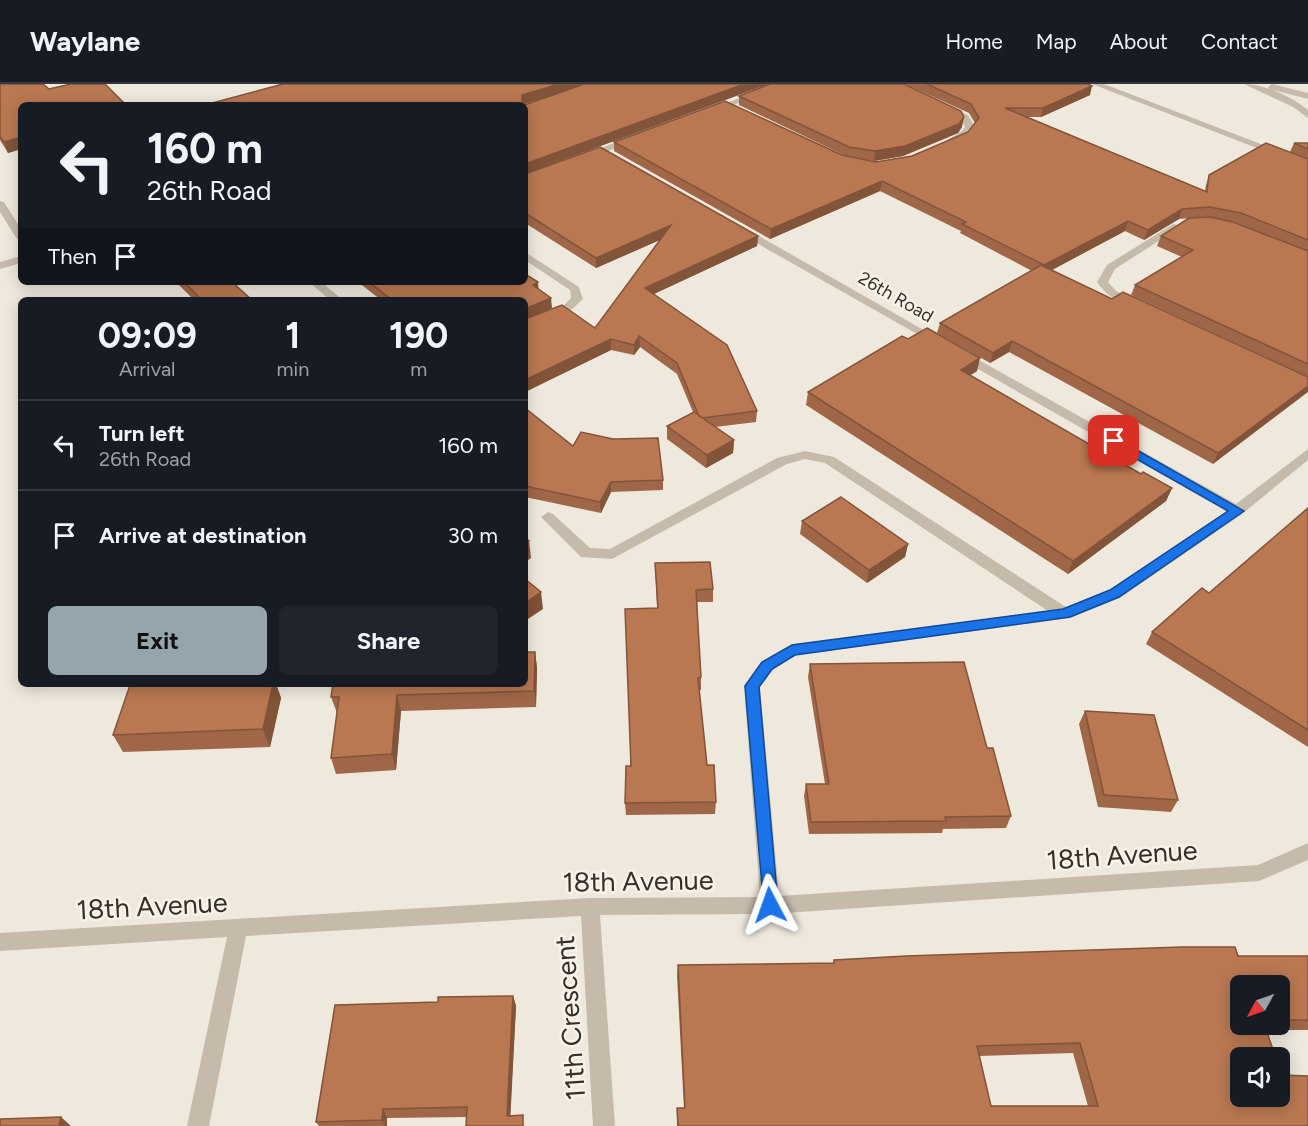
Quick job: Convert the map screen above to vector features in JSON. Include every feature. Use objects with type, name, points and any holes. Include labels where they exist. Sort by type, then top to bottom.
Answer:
[{"type":"street","points":[[705,113],[783,84]]},
{"type":"street","points":[[1096,84],[1308,165]]},
{"type":"street","points":[[1248,84],[1296,105],[1308,115]]},
{"type":"street","points":[[1261,84],[1308,97]]},
{"type":"street","points":[[1296,105],[1298,101],[1308,97]]},
{"type":"street","points":[[934,103],[965,117],[970,127],[962,137],[944,145]]},
{"type":"street","points":[[725,105],[735,110]]},
{"type":"street","points":[[579,158],[605,153],[642,135]]},
{"type":"street","points":[[0,204],[18,232]]},
{"type":"street","points":[[1143,308],[1112,293],[1102,282],[1106,274],[1111,267],[1183,223],[1195,222]]},
{"type":"street","name":"26th Road","points":[[734,226],[1237,511]]},
{"type":"street","points":[[528,257],[575,289],[577,299],[568,307],[528,325]]},
{"type":"street","points":[[0,266],[18,261]]},
{"type":"street","points":[[318,285],[332,297]]},
{"type":"street","points":[[770,905],[752,686],[767,666],[792,650],[1065,614],[1114,594],[1237,511],[1308,453]]},
{"type":"street","points":[[548,517],[586,553],[612,554],[782,461],[805,455],[829,460],[1065,614]]},
{"type":"street","name":"18th Avenue","points":[[0,942],[590,908],[770,905],[1259,873],[1308,851]]},
{"type":"street","name":"11th Crescent","points":[[590,908],[604,1126]]},
{"type":"street","points":[[198,1126],[238,928]]},
{"type":"building","points":[[0,84],[43,84],[49,89],[71,84],[105,84],[123,102],[18,102],[18,138],[4,142],[0,136]]},
{"type":"building","points":[[283,84],[559,84],[522,95],[522,102],[216,102]]},
{"type":"building","points":[[584,84],[744,84],[528,163],[528,104]]},
{"type":"building","points":[[770,84],[904,84],[961,111],[964,117],[959,124],[905,146],[875,151],[849,147],[739,96]]},
{"type":"building","points":[[927,84],[1088,84],[1092,86],[1043,108],[1005,108],[1207,192],[1209,175],[1266,143],[1308,159],[1308,240],[1241,213],[1210,207],[1182,209],[1148,230],[1128,221],[1044,265],[962,224],[966,222],[882,181],[771,229],[614,142],[725,101],[842,155],[876,162],[912,156],[968,132],[979,118],[971,104]]},
{"type":"building","points":[[1294,143],[1308,143],[1308,149]]},
{"type":"building","points":[[600,147],[758,236],[645,288],[727,345],[757,411],[702,418],[699,416],[677,363],[639,336],[634,345],[611,339],[528,379],[528,318],[562,305],[595,328],[671,225],[596,258],[528,215],[528,173]]},
{"type":"building","points":[[1210,217],[1233,222],[1308,251],[1308,364],[1135,285],[1193,250],[1161,236],[1189,218]]},
{"type":"building","points":[[1041,265],[1112,299],[1123,292],[1308,377],[1308,386],[1218,453],[1012,341],[993,353],[940,323]]},
{"type":"building","points":[[528,276],[538,282],[533,285],[551,298],[528,308],[528,297],[388,297],[373,285],[528,285]]},
{"type":"building","points":[[187,285],[235,285],[249,297],[199,297]]},
{"type":"building","points":[[927,328],[980,358],[961,370],[1141,474],[1143,472],[1172,488],[1073,561],[808,392],[902,336],[908,339]]},
{"type":"building","points":[[528,410],[573,446],[581,432],[613,439],[658,438],[663,480],[611,482],[600,502],[528,487]]},
{"type":"building","points":[[694,412],[734,440],[707,455],[667,426]]},
{"type":"building","points":[[841,497],[908,544],[869,570],[802,521]]},
{"type":"building","points":[[1308,508],[1308,730],[1152,632],[1202,588],[1209,593]]},
{"type":"building","points":[[710,562],[713,589],[696,590],[701,677],[698,678],[707,765],[714,765],[716,802],[625,803],[626,766],[631,766],[625,609],[658,608],[655,563]]},
{"type":"building","points":[[528,581],[541,592],[528,601]]},
{"type":"building","points":[[528,652],[535,652],[534,691],[397,695],[392,754],[331,758],[339,697],[331,697],[333,687],[528,687]]},
{"type":"building","points":[[964,662],[987,748],[993,748],[1011,816],[945,817],[946,821],[811,822],[806,784],[829,784],[810,664]]},
{"type":"building","points":[[129,687],[272,687],[263,729],[113,735]]},
{"type":"building","points":[[1085,711],[1154,715],[1178,800],[1104,795]]},
{"type":"building","points":[[1182,947],[1235,947],[1238,956],[1308,956],[1308,1020],[1290,1020],[1290,975],[1230,975],[1230,1035],[1268,1035],[1272,1047],[1230,1047],[1230,1107],[1290,1107],[1290,1075],[1308,1076],[1308,1126],[678,1126],[677,1108],[685,1108],[678,965],[834,963],[834,960]],"holes":[[[1080,1043],[1098,1106],[991,1106],[977,1046]]]},
{"type":"building","points":[[513,996],[507,1116],[523,1115],[523,1126],[466,1126],[467,1107],[383,1109],[382,1120],[316,1122],[335,1005],[438,1002],[438,997]]},
{"type":"building","points":[[61,1117],[59,1126],[0,1126],[0,1119]]},
{"type":"route","points":[[770,905],[752,686],[767,666],[792,650],[1065,614],[1114,594],[1237,511],[1114,441]]}]
